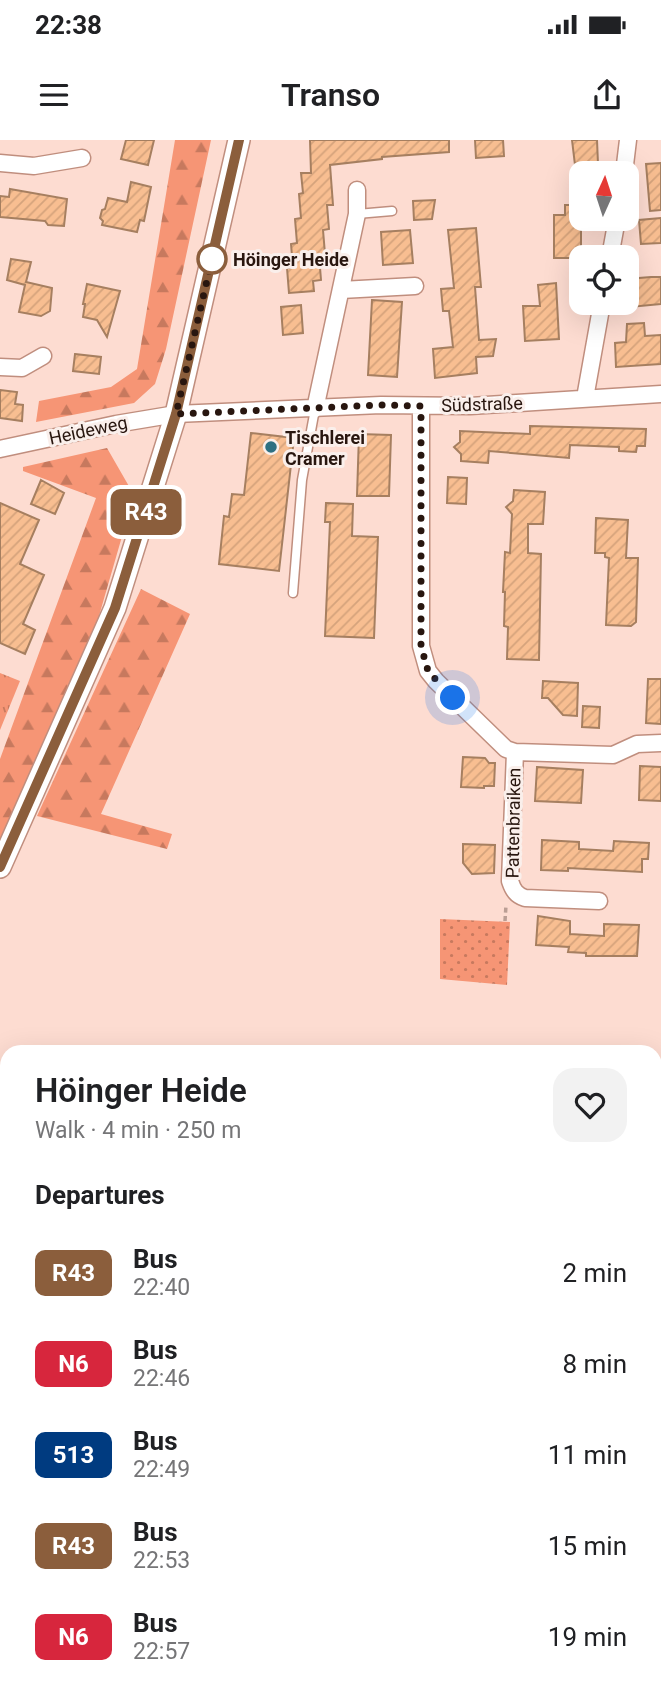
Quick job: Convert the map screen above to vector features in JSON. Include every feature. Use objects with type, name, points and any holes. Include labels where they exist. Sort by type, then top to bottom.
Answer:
[{"type":"main road","points":[[0,867],[115,608],[176,414],[239,140]]},
{"type":"street","points":[[625,161],[628,140]]},
{"type":"street","points":[[0,163],[34,166],[82,158]]},
{"type":"street","points":[[315,409],[357,214],[357,190]]},
{"type":"street","points":[[341,290],[415,286]]},
{"type":"street","points":[[585,398],[600,315]]},
{"type":"street","points":[[0,367],[22,368],[43,356]]},
{"type":"street","name":"Südstraße","points":[[176,414],[381,405],[470,406],[661,394]]},
{"type":"street","name":"Pattenbraiken","points":[[421,406],[421,646],[423,659],[436,681],[506,749],[515,752],[613,755],[637,744],[661,743]]},
{"type":"street","name":"Heideweg","points":[[0,449],[107,425],[176,414]]},
{"type":"street","name":"Pattenbraiken","points":[[515,752],[510,881],[512,888],[526,898],[599,901]]},
{"type":"lane","points":[[357,214],[392,211]]},
{"type":"lane","points":[[293,593],[302,480],[315,409]]},
{"type":"green space","points":[[175,140],[211,140],[166,349],[155,384],[134,403],[36,422],[39,401],[111,387],[137,369]]},
{"type":"green space","points":[[107,448],[134,495],[99,616],[0,843],[0,759],[96,498],[23,471],[23,467]]},
{"type":"green space","points":[[141,589],[190,614],[101,814],[172,834],[167,849],[37,816]]},
{"type":"green space","points":[[0,673],[20,681],[0,730]]},
{"type":"green space","points":[[440,919],[510,922],[507,985],[440,979]]},
{"type":"building","points":[[126,140],[154,140],[148,165],[121,159]]},
{"type":"building","points":[[310,140],[449,140],[449,152],[382,157],[330,165],[333,205],[327,205],[329,229],[323,230],[325,254],[319,255],[321,280],[313,281],[314,291],[289,293],[287,268],[293,268],[291,244],[297,243],[295,219],[301,218],[301,173],[311,173]]},
{"type":"building","points":[[475,140],[503,140],[504,156],[476,158]]},
{"type":"building","points":[[572,140],[597,140],[598,161],[575,161]]},
{"type":"building","points":[[661,163],[661,210],[650,211],[646,164]]},
{"type":"building","points":[[131,182],[151,187],[144,221],[140,220],[137,232],[102,225],[100,218],[108,198],[127,202]]},
{"type":"building","points":[[10,189],[67,199],[64,226],[48,225],[45,221],[0,217],[0,196],[9,197]]},
{"type":"building","points":[[435,200],[432,219],[414,220],[413,201]]},
{"type":"building","points":[[565,205],[569,205],[569,231],[581,231],[581,245],[569,245],[569,258],[554,258],[554,215],[565,215]]},
{"type":"building","points":[[661,218],[661,243],[641,244],[639,220]]},
{"type":"building","points":[[476,228],[481,287],[475,287],[479,340],[496,339],[493,356],[476,357],[477,373],[435,378],[433,349],[453,347],[449,311],[443,311],[441,289],[454,288],[448,230]]},
{"type":"building","points":[[410,230],[413,263],[383,265],[381,232]]},
{"type":"building","points":[[11,259],[31,262],[26,282],[52,288],[50,311],[41,316],[19,312],[25,285],[7,280]]},
{"type":"building","points":[[661,277],[661,304],[639,306],[639,278]]},
{"type":"building","points":[[556,283],[559,339],[525,341],[523,306],[540,306],[538,285]]},
{"type":"building","points":[[87,284],[120,291],[107,337],[97,320],[83,317]]},
{"type":"building","points":[[372,300],[402,302],[397,377],[368,375]]},
{"type":"building","points":[[301,305],[303,333],[283,335],[281,307]]},
{"type":"building","points":[[644,323],[645,336],[661,335],[661,364],[616,367],[615,343],[626,342],[627,324]]},
{"type":"building","points":[[75,354],[101,357],[99,374],[73,371]]},
{"type":"building","points":[[0,390],[17,392],[15,404],[23,405],[22,421],[0,418]]},
{"type":"building","points":[[530,426],[646,429],[645,446],[637,446],[636,452],[619,451],[619,447],[570,445],[569,458],[489,451],[488,463],[461,461],[461,454],[454,447],[460,442],[460,431],[530,434]]},
{"type":"building","points":[[251,433],[294,438],[279,571],[219,564],[224,516],[229,517],[232,494],[244,495]]},
{"type":"building","points":[[359,434],[391,435],[389,496],[357,496]]},
{"type":"building","points":[[448,477],[467,478],[466,504],[447,503]]},
{"type":"building","points":[[41,480],[64,493],[55,514],[31,504]]},
{"type":"building","points":[[514,490],[545,492],[543,524],[528,524],[528,553],[541,554],[539,660],[507,659],[508,627],[504,626],[503,592],[505,552],[510,553],[512,514],[506,507],[513,501]]},
{"type":"building","points":[[0,503],[39,520],[20,564],[44,575],[23,624],[35,630],[25,654],[0,643]]},
{"type":"building","points":[[326,503],[353,504],[352,536],[378,537],[374,638],[325,636],[330,522],[325,522]]},
{"type":"building","points":[[596,518],[628,520],[626,558],[638,558],[636,622],[631,626],[606,625],[609,558],[605,557],[605,553],[595,553]]},
{"type":"building","points":[[648,679],[661,679],[661,724],[646,723]]},
{"type":"building","points":[[543,681],[578,683],[577,716],[563,715],[548,698],[542,698]]},
{"type":"building","points":[[583,706],[600,707],[599,728],[582,727]]},
{"type":"building","points":[[463,757],[485,758],[489,763],[495,763],[494,786],[461,787]]},
{"type":"building","points":[[640,766],[661,767],[661,801],[639,800]]},
{"type":"building","points":[[537,767],[583,770],[581,803],[535,801]]},
{"type":"building","points":[[542,840],[579,842],[579,849],[613,851],[614,841],[649,843],[648,859],[642,859],[642,872],[568,868],[568,871],[541,870]]},
{"type":"building","points":[[463,844],[495,845],[494,873],[472,874],[463,863]]},
{"type":"building","points":[[538,916],[570,921],[570,934],[604,936],[604,924],[639,925],[637,956],[586,956],[586,953],[568,952],[569,947],[536,945]]},
{"type":"bus line","name":"R43","points":[[0,867],[115,608],[176,414],[239,140]]},
{"type":"place","name":"Höinger Heide","points":[[212,259]]},
{"type":"place","name":"Tischlerei Cramer","points":[[271,447]]},
{"type":"route","points":[[212,259],[176,414],[381,405],[421,406],[421,646],[428,671],[453,698]]}]
